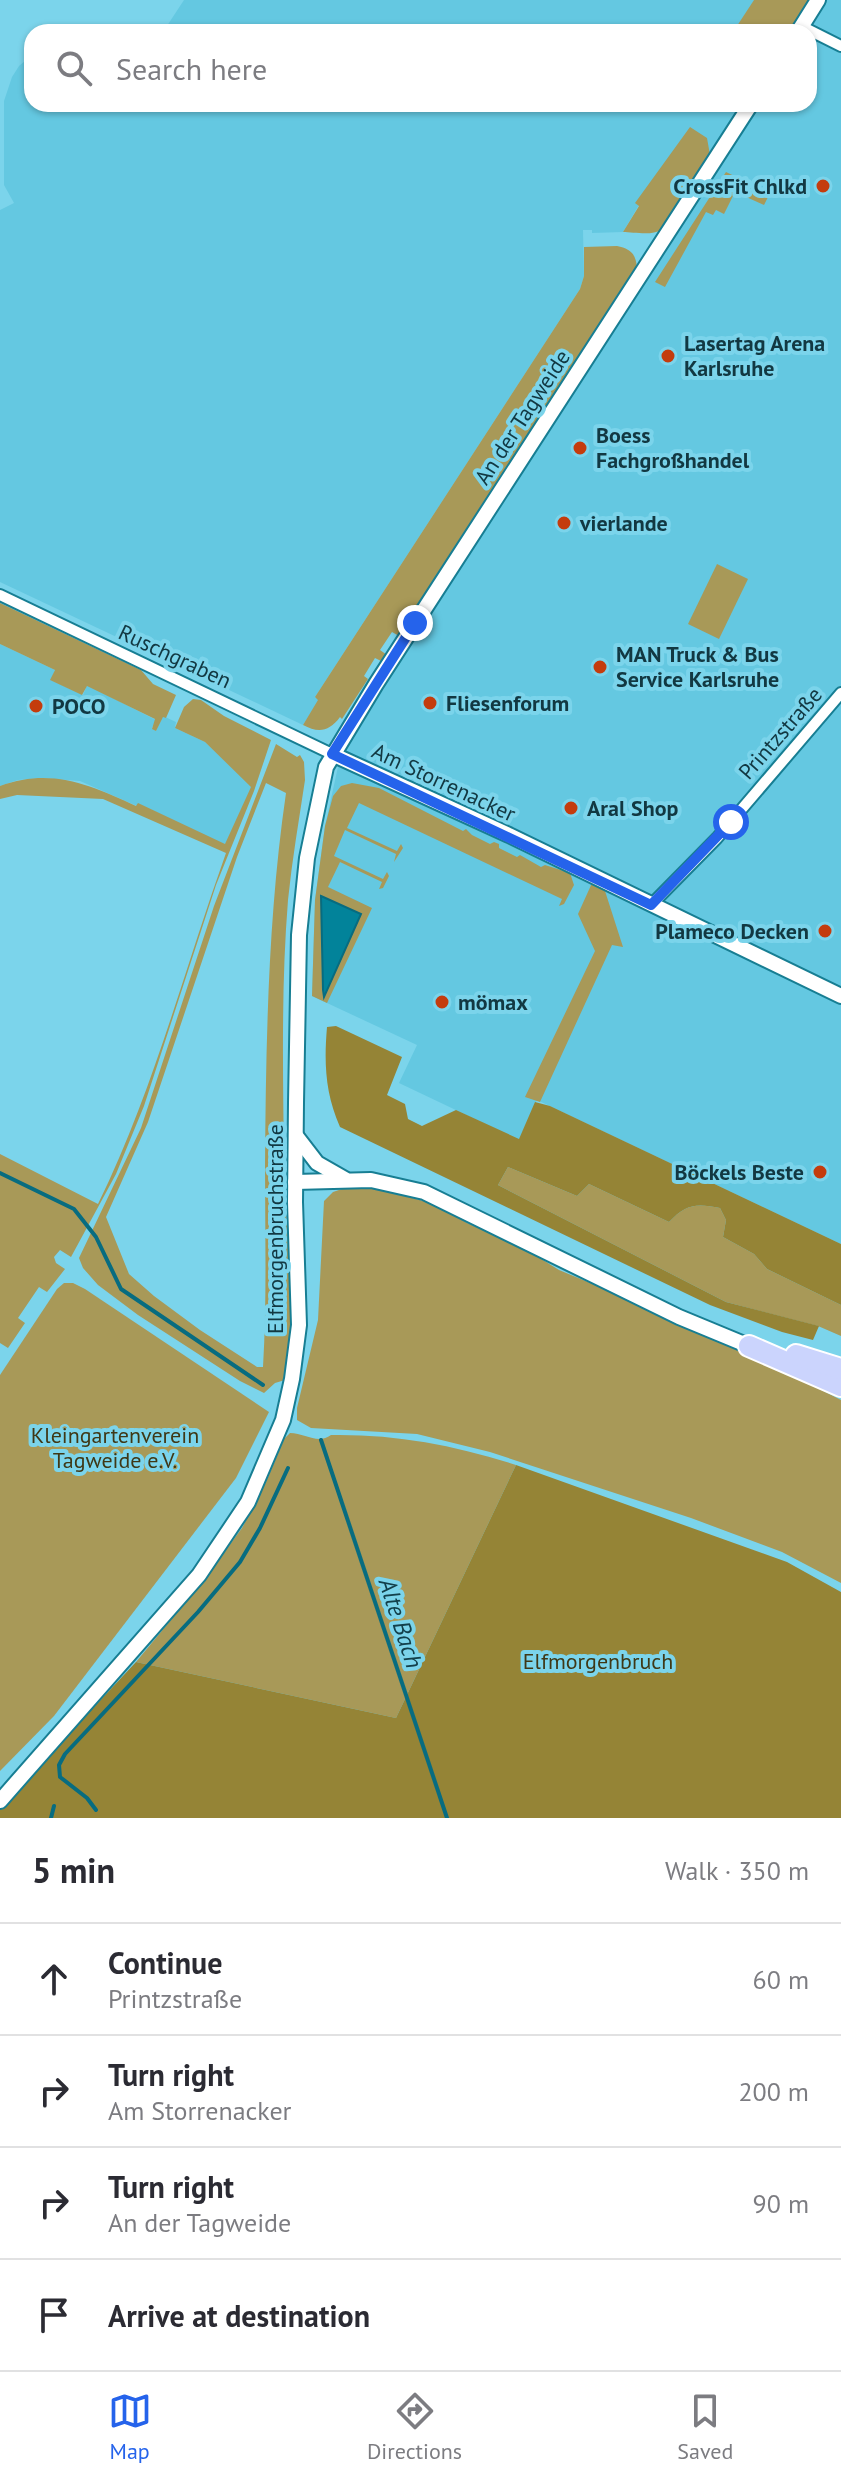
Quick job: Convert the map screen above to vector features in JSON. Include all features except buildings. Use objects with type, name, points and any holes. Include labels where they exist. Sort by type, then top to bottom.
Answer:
[{"type":"highway","points":[[749,1346],[798,1355],[841,1369]]},
{"type":"highway","points":[[749,1346],[841,1386]]},
{"type":"main road","points":[[803,24],[818,0]]},
{"type":"main road","name":"An der Tagweide","points":[[332,754],[746,112]]},
{"type":"main road","name":"Am Storrenacker","points":[[332,754],[841,996]]},
{"type":"main road","name":"Elfmorgenbruchstraße","points":[[0,1801],[199,1575],[232,1529],[262,1474],[287,1404],[297,1348],[300,1306],[295,1182],[301,908],[318,797],[332,754]]},
{"type":"main road","points":[[297,1137],[317,1163],[345,1179]]},
{"type":"main road","points":[[295,1182],[345,1179],[390,1183],[449,1202],[642,1299],[749,1346]]},
{"type":"street","points":[[817,36],[841,46]]},
{"type":"street","name":"Ruschgraben","points":[[0,595],[332,754]]},
{"type":"street","name":"Printzstraße","points":[[651,905],[717,838],[841,693]]},
{"type":"shaded area","points":[[184,0],[841,0],[841,1244],[537,1100],[519,1140],[399,1083],[417,1045],[312,996],[315,900],[325,826],[343,744],[694,204],[636,203],[639,205],[623,232],[592,233],[592,230],[583,230],[584,276],[580,289],[315,697],[319,700],[303,725],[0,582],[0,210],[14,203],[4,185],[4,101],[12,77],[24,62],[24,112],[817,112],[817,24],[168,24]]},
{"type":"shaded area","points":[[0,644],[55,670],[51,680],[83,695],[87,685],[156,720],[152,728],[156,731],[163,716],[176,722],[175,728],[205,742],[252,787],[225,845],[139,804],[137,806],[80,781],[41,778],[18,780],[0,786]]},
{"type":"shaded area","points":[[321,896],[361,914],[324,997],[323,990]]},
{"type":"green space","points":[[754,0],[812,0],[796,24],[738,24]]},
{"type":"green space","points":[[690,127],[707,138],[710,155],[679,206],[657,232],[623,232],[639,206],[635,203]]},
{"type":"green space","points":[[726,172],[770,193],[764,205],[735,192],[724,214],[716,210],[713,215],[706,212],[665,287],[655,282]]},
{"type":"green space","points":[[617,246],[632,253],[637,268],[414,613],[411,612],[399,630],[402,632],[399,636],[392,632],[380,650],[387,655],[383,662],[375,658],[364,676],[368,679],[342,719],[340,717],[323,730],[303,725],[318,700],[315,697],[580,289],[584,276],[584,247]]},
{"type":"green space","points":[[717,564],[748,579],[719,639],[688,624]]},
{"type":"green space","points":[[0,603],[141,670],[153,684],[176,695],[166,718],[163,717],[156,731],[152,729],[155,719],[87,686],[82,695],[50,680],[55,670],[0,644]]},
{"type":"green space","points":[[193,699],[201,700],[224,716],[271,740],[216,885],[144,1106],[116,1174],[71,1257],[60,1250],[54,1257],[56,1263],[65,1269],[47,1292],[39,1287],[18,1318],[25,1323],[8,1348],[0,1343],[0,1154],[98,1204],[152,1075],[226,853],[103,799],[17,795],[0,799],[0,786],[36,778],[54,778],[87,785],[136,806],[138,803],[225,844],[251,787],[205,742],[175,728],[184,707]]},
{"type":"green space","points":[[276,744],[297,757],[300,755],[304,762],[305,780],[288,900],[283,998],[284,1162],[290,1326],[285,1380],[275,1383],[264,1393],[240,1381],[138,1315],[98,1285],[83,1268],[79,1258],[141,1128],[214,906]],"holes":[[[266,783],[286,793],[275,886],[269,979],[264,1342],[263,1367],[257,1367],[200,1330],[129,1274],[106,1217],[148,1122],[237,857]]]},
{"type":"green space","points":[[352,783],[379,788],[463,831],[466,829],[490,844],[499,844],[499,848],[517,857],[520,855],[541,867],[545,865],[570,873],[574,885],[564,904],[559,906],[562,899],[359,803],[347,828],[397,851],[401,844],[403,848],[394,862],[396,854],[345,830],[334,856],[383,879],[387,872],[389,876],[383,888],[379,889],[382,882],[340,862],[328,887],[372,908],[327,1003],[312,996],[315,900],[325,826],[333,796],[341,786]]},
{"type":"green space","points":[[592,883],[605,891],[623,947],[612,945],[540,1102],[525,1097],[595,951],[578,914]]},
{"type":"green space","points":[[336,1026],[402,1057],[387,1095],[405,1104],[408,1119],[422,1126],[456,1110],[519,1139],[535,1102],[550,1106],[841,1244],[841,1305],[767,1269],[754,1254],[723,1237],[726,1220],[720,1208],[692,1206],[669,1222],[589,1184],[577,1196],[508,1167],[498,1185],[726,1302],[819,1326],[813,1340],[710,1305],[340,1127],[331,1102],[326,1065],[327,1027]]},
{"type":"green space","points":[[508,1167],[577,1196],[589,1184],[669,1222],[692,1206],[720,1208],[726,1220],[723,1237],[754,1254],[767,1269],[841,1305],[841,1336],[818,1326],[726,1302],[498,1185]]},
{"type":"green space","points":[[351,1186],[378,1189],[435,1204],[467,1223],[519,1245],[559,1270],[757,1357],[841,1400],[841,1583],[782,1552],[691,1518],[490,1452],[417,1434],[311,1428],[297,1420],[297,1408],[318,1320],[324,1201],[333,1192]]},
{"type":"green space","name":"Kleingartenverein Tagweide e.V.","points":[[64,1283],[73,1283],[85,1289],[269,1412],[236,1478],[54,1716],[0,1771],[0,1375]]},
{"type":"green space","points":[[290,1433],[316,1439],[331,1435],[355,1435],[401,1439],[447,1446],[516,1465],[396,1718],[136,1662],[204,1580],[242,1528],[284,1439]]},
{"type":"green space","name":"Elfmorgenbruch","points":[[516,1465],[787,1562],[841,1592],[841,1818],[0,1818],[0,1809],[9,1798],[136,1662],[396,1718]]},
{"type":"waterway","name":"Alte Bach","points":[[0,1173],[74,1209],[96,1237],[121,1289],[263,1385]]},
{"type":"waterway","name":"Alte Bach","points":[[321,1440],[447,1818]]},
{"type":"waterway","points":[[96,1810],[87,1798],[60,1777],[59,1765],[65,1754],[198,1612],[240,1562],[288,1468]]},
{"type":"waterway","points":[[51,1818],[54,1806]]},
{"type":"place","name":"CrossFit Chlkd","points":[[823,186]]},
{"type":"place","name":"Lasertag Arena Karlsruhe","points":[[668,356]]},
{"type":"place","name":"Boess Fachgroßhandel","points":[[580,448]]},
{"type":"place","name":"vierlande","points":[[564,523]]},
{"type":"place","name":"MAN Truck & Bus Service Karlsruhe","points":[[600,667]]},
{"type":"place","name":"Fliesenforum","points":[[430,703]]},
{"type":"place","name":"POCO","points":[[36,706]]},
{"type":"place","name":"Aral Shop","points":[[571,808]]},
{"type":"place","name":"Plameco Decken","points":[[825,931]]},
{"type":"place","name":"mömax","points":[[442,1002]]},
{"type":"place","name":"Böckels Beste","points":[[820,1172]]},
{"type":"route","points":[[415,623],[332,754],[509,835],[651,905],[731,822]]}]
